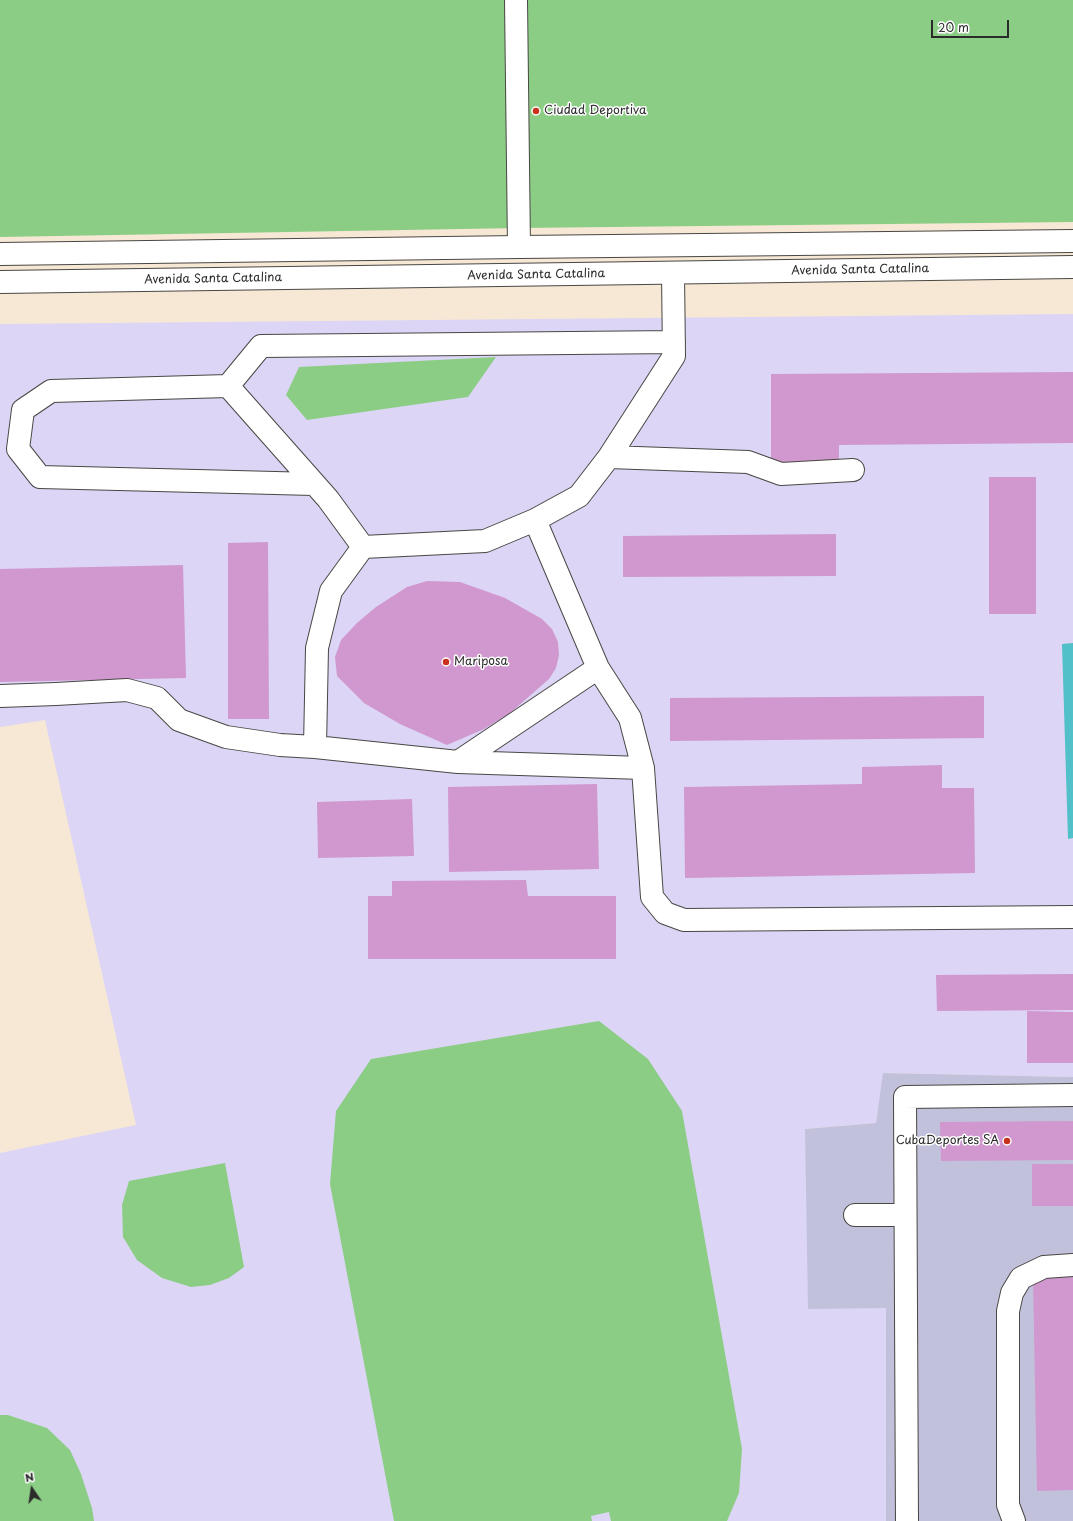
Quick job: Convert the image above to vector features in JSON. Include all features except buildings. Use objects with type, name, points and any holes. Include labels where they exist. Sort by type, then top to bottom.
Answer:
[{"type":"main road","points":[[516,0],[519,247]]},
{"type":"main road","points":[[0,254],[1073,241]]},
{"type":"main road","name":"Avenida Santa Catalina","points":[[0,282],[1073,267]]},
{"type":"main road","points":[[363,547],[485,541],[535,520],[578,496],[609,457],[674,356],[673,273]]},
{"type":"main road","points":[[314,484],[40,477],[18,449],[23,410],[51,391],[228,386],[261,346],[674,342]]},
{"type":"main road","points":[[228,386],[328,499],[363,547]]},
{"type":"main road","points":[[609,457],[748,462],[781,474],[853,470]]},
{"type":"main road","points":[[535,520],[598,668],[630,718],[643,768],[652,898],[665,913],[684,920],[1073,917]]},
{"type":"main road","points":[[315,747],[317,648],[332,591],[363,547]]},
{"type":"main road","points":[[458,762],[598,668]]},
{"type":"main road","points":[[0,696],[127,690],[157,698],[179,720],[226,737],[280,745],[315,747],[458,762],[643,768]]},
{"type":"main road","points":[[907,1521],[905,1097],[1073,1095]]},
{"type":"main road","points":[[855,1215],[905,1215]]},
{"type":"main road","points":[[1014,1521],[1008,1505],[1008,1311],[1012,1293],[1021,1278],[1044,1267],[1073,1265]]},
{"type":"shaded area","points":[[1073,314],[1073,1077],[884,1073],[876,1123],[805,1129],[886,1308],[886,1521],[0,1521],[0,1153],[136,1125],[45,720],[0,727],[0,324]]},
{"type":"shaded area","points":[[883,1073],[1073,1077],[1073,1521],[886,1521],[886,1308],[808,1309],[805,1129],[876,1123]]},
{"type":"green space","name":"Ciudad Deportiva","points":[[0,0],[1073,0],[1073,222],[519,228],[0,237]]},
{"type":"green space","points":[[496,357],[468,397],[307,420],[286,395],[299,367]]},
{"type":"green space","points":[[599,1021],[648,1059],[682,1111],[742,1449],[739,1493],[727,1521],[611,1521],[609,1512],[591,1516],[592,1521],[394,1521],[330,1184],[336,1111],[371,1059]]},
{"type":"green space","points":[[225,1163],[244,1267],[229,1278],[210,1285],[191,1287],[162,1278],[137,1260],[123,1237],[122,1205],[129,1181]]},
{"type":"green space","points":[[0,1415],[8,1415],[47,1428],[70,1450],[81,1474],[92,1508],[94,1521],[0,1521]]},
{"type":"water","points":[[1073,643],[1073,838],[1068,839],[1062,644]]},
{"type":"place","name":"Ciudad Deportiva","points":[[536,111]]},
{"type":"place","name":"Mariposa","points":[[446,662]]},
{"type":"place","name":"CubaDeportes SA","points":[[1007,1141]]}]
